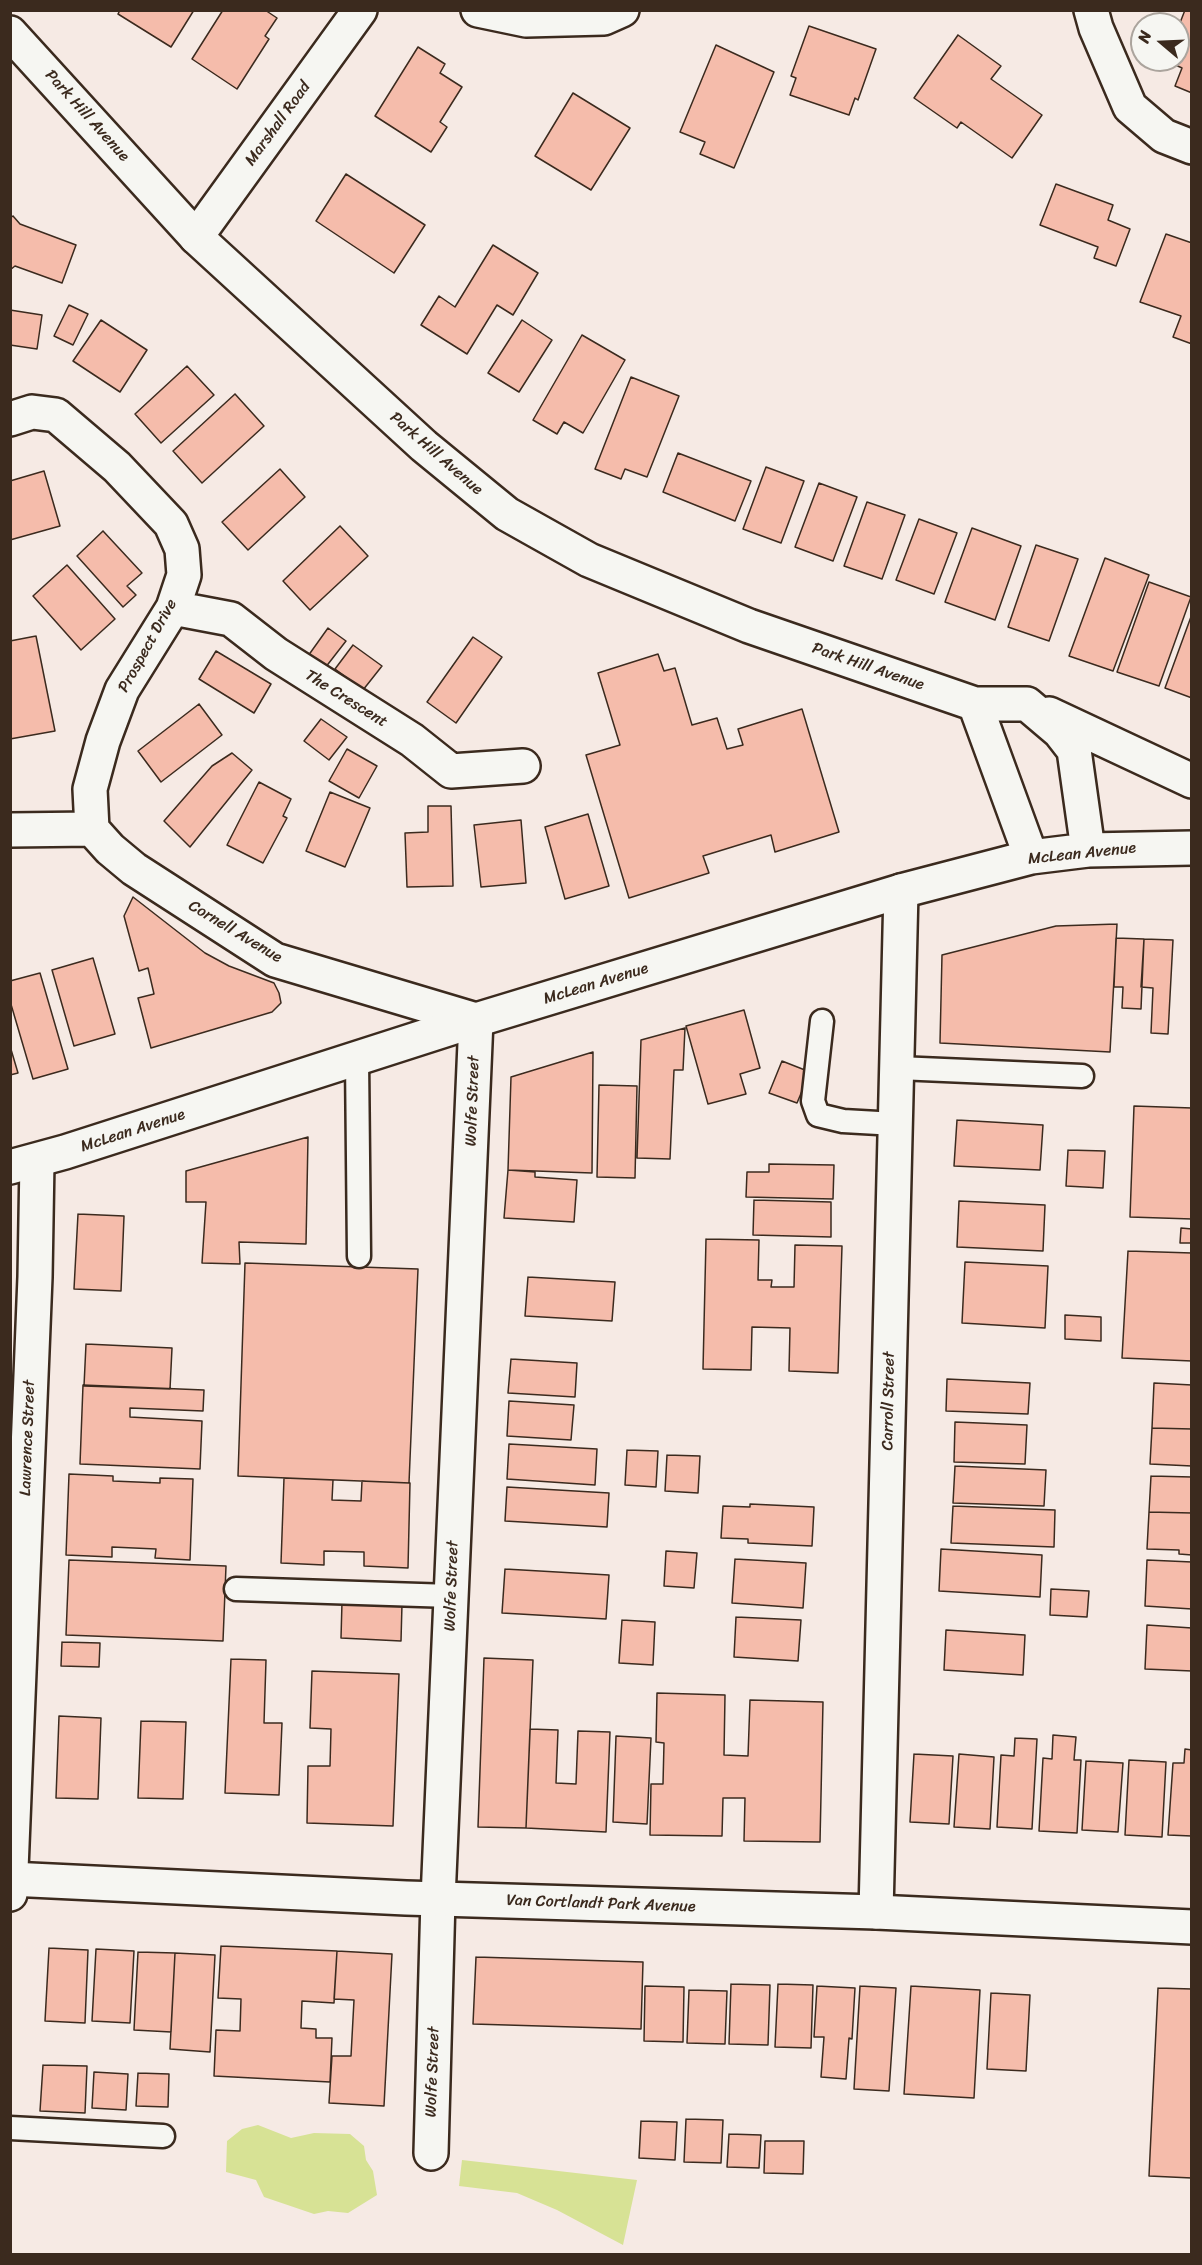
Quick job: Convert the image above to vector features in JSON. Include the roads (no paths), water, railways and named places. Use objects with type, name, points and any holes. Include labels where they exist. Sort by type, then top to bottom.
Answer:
[{"type":"street","name":"Marshall Road","points":[[196,237],[360,10]]},
{"type":"street","points":[[478,10],[526,20],[604,18],[622,10]]},
{"type":"street","points":[[1091,10],[1096,28],[1130,107],[1164,136],[1191,147]]},
{"type":"street","name":"Park Hill Avenue","points":[[10,33],[196,237],[424,446],[507,514],[589,560],[749,626],[975,704],[1027,704]]},
{"type":"street","name":"Prospect Drive","points":[[10,419],[32,412],[56,415],[117,467],[171,524],[182,549],[184,575],[172,608],[122,690],[103,741],[90,789],[92,829]]},
{"type":"street","name":"The Crescent","points":[[172,608],[231,619],[276,654],[412,740],[451,771],[523,766]]},
{"type":"street","points":[[975,704],[1031,857]]},
{"type":"street","points":[[1027,704],[1191,781]]},
{"type":"street","points":[[1027,704],[1060,732],[1074,750],[1088,850]]},
{"type":"street","points":[[10,831],[92,829]]},
{"type":"street","name":"Cornell Avenue","points":[[92,829],[134,869],[275,960],[476,1020]]},
{"type":"street","name":"McLean Avenue","points":[[24,1164],[476,1020],[901,891],[1031,857],[1088,850],[1191,848]]},
{"type":"street","name":"Carroll Street","points":[[876,1912],[901,891]]},
{"type":"street","name":"Wolfe Street","points":[[431,2153],[438,1899],[476,1020]]},
{"type":"street","name":"Lawrence Street","points":[[11,1884],[35,1277],[24,1164]]},
{"type":"street","name":"Van Cortlandt Park Avenue","points":[[11,1884],[876,1912],[1191,1927]]},
{"type":"lane","points":[[822,1021],[813,1101],[818,1116],[843,1121],[896,1124]]},
{"type":"lane","points":[[357,1059],[359,1256]]},
{"type":"lane","points":[[897,1068],[1082,1076]]},
{"type":"lane","points":[[236,1589],[451,1596]]},
{"type":"lane","points":[[10,2128],[163,2136]]}]
